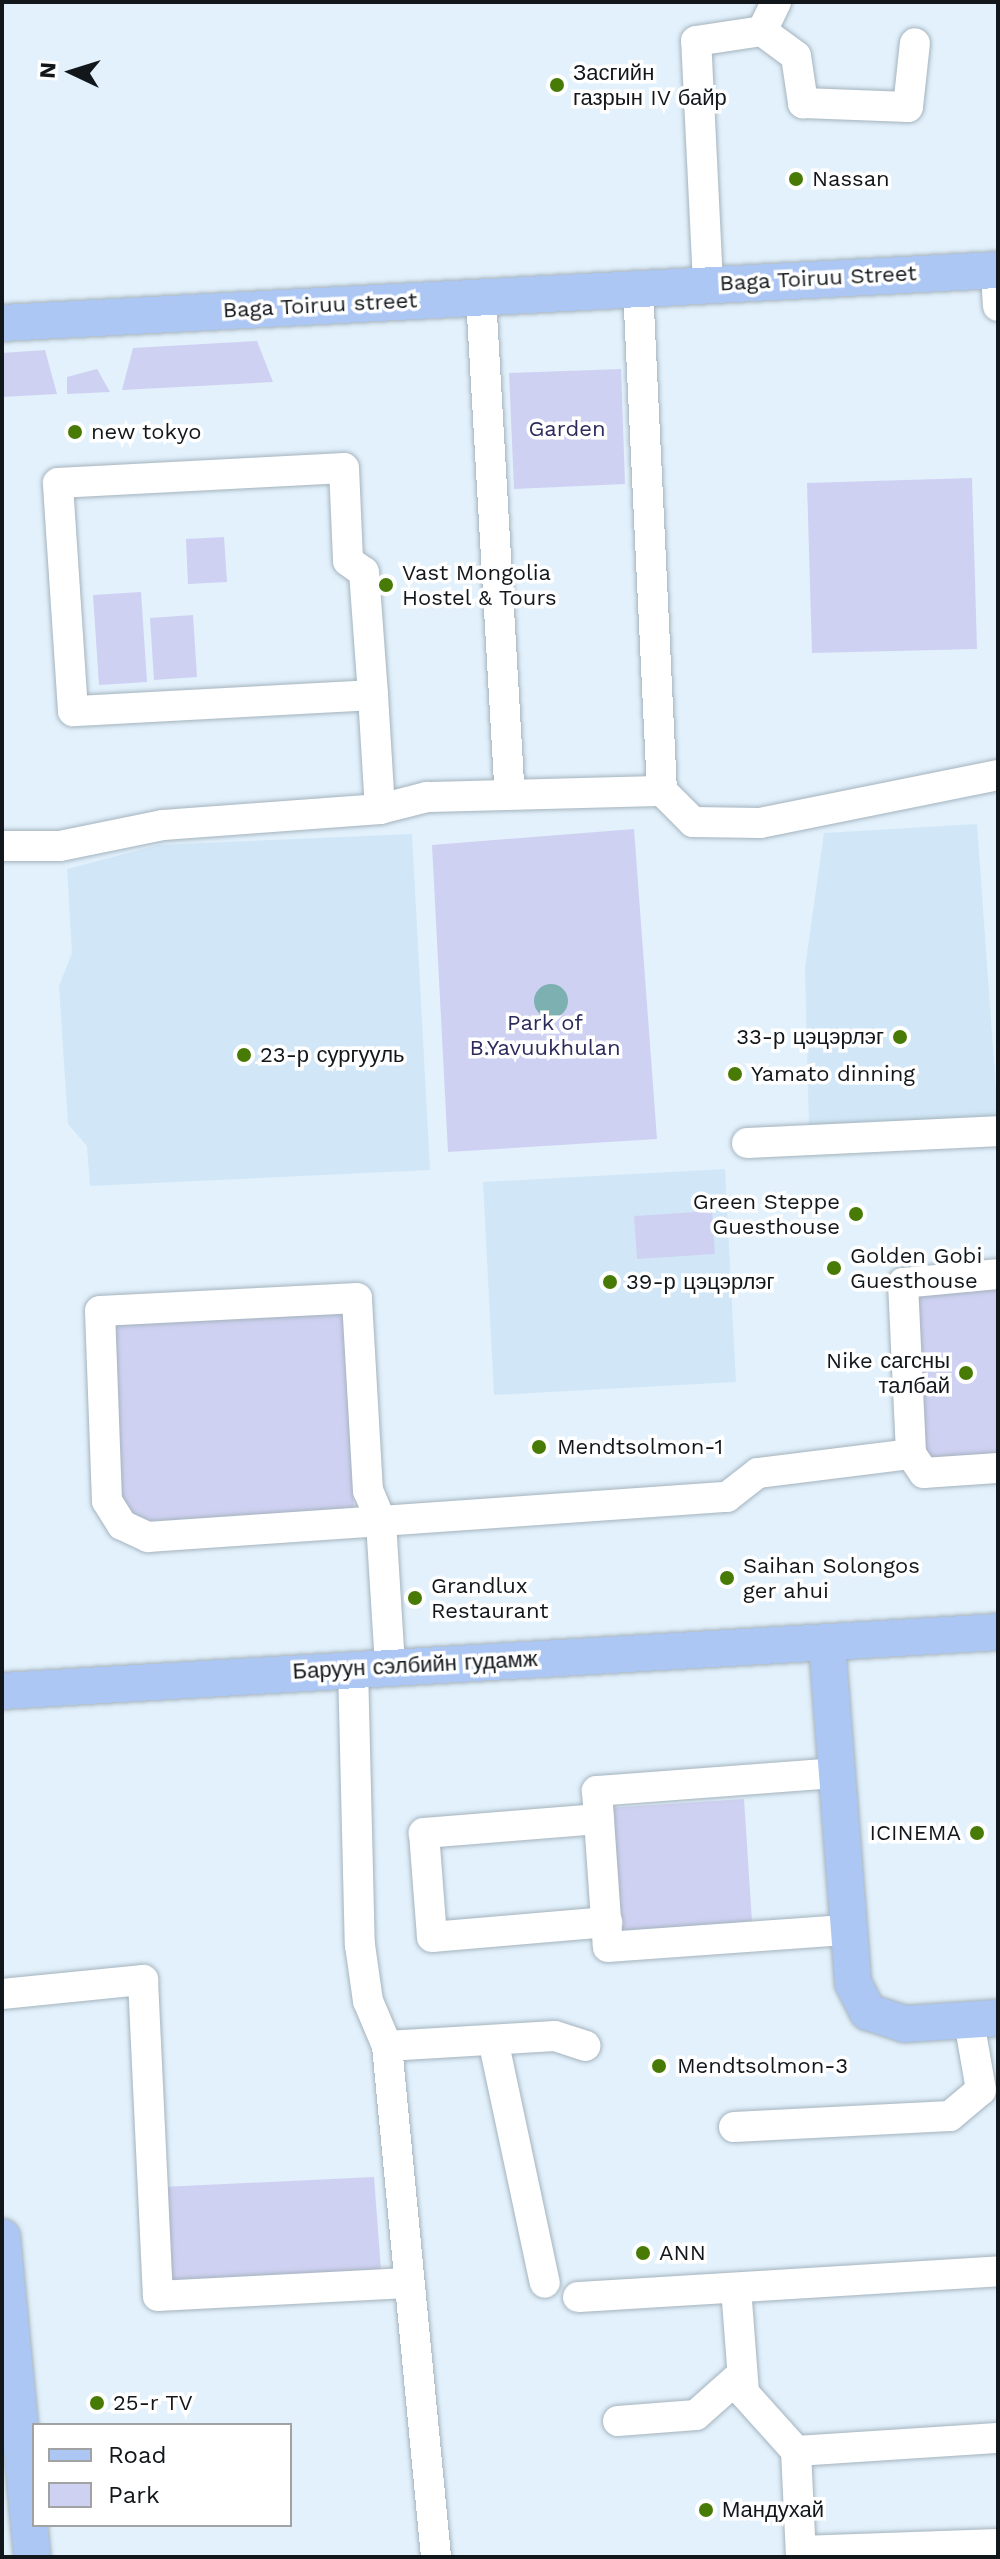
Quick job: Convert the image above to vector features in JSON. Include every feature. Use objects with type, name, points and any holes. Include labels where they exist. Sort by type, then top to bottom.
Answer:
[{"type":"main road","name":"Baga Toiruu Street","points":[[638,288],[997,270]]},
{"type":"main road","name":"Baga Toiruu street","points":[[2,323],[638,288]]},
{"type":"main road","points":[[983,2020],[905,2024],[868,2012],[853,1983],[843,1930],[827,1644],[998,1632]]},
{"type":"main road","name":"Баруун сэлбийн гудамж","points":[[2,1691],[353,1667],[827,1644]]},
{"type":"main road","points":[[2,2237],[32,2557]]},
{"type":"street","points":[[762,31],[776,2]]},
{"type":"street","points":[[708,283],[696,41],[762,31],[796,56],[803,103],[908,107],[915,43]]},
{"type":"street","points":[[997,270],[998,306]]},
{"type":"street","points":[[638,288],[662,791],[693,822],[760,823],[998,775]]},
{"type":"street","points":[[481,297],[509,790]]},
{"type":"street","points":[[373,695],[73,711],[58,483],[344,468],[348,561],[364,572],[373,695],[380,809]]},
{"type":"street","points":[[2,846],[60,846],[163,825],[380,809],[427,797],[509,790],[526,798],[662,791]]},
{"type":"street","points":[[747,1143],[998,1131]]},
{"type":"street","points":[[998,1274],[903,1283],[911,1454],[924,1473],[998,1468]]},
{"type":"street","points":[[390,1665],[381,1521],[368,1491],[357,1298],[100,1311],[107,1501],[122,1525],[148,1537],[381,1521],[727,1497],[758,1473],[911,1454]]},
{"type":"street","points":[[353,1667],[360,1945],[368,2001],[387,2046],[407,2283],[436,2557]]},
{"type":"street","points":[[836,1773],[597,1791],[608,1947],[843,1930]]},
{"type":"street","points":[[599,1819],[424,1833],[432,1937],[607,1922]]},
{"type":"street","points":[[2,1994],[143,1980],[158,2296],[407,2283]]},
{"type":"street","points":[[734,2127],[950,2116],[981,2090],[983,2020]]},
{"type":"street","points":[[387,2046],[494,2044],[555,2036],[585,2046]]},
{"type":"street","points":[[494,2044],[545,2283]]},
{"type":"street","points":[[578,2297],[998,2271]]},
{"type":"street","points":[[736,2288],[740,2376],[755,2409],[796,2451],[801,2554],[998,2544]]},
{"type":"street","points":[[618,2421],[696,2415],[740,2376]]},
{"type":"street","points":[[796,2451],[998,2438]]},
{"type":"shaded area","name":"33-р цэцэрлэг","points":[[977,824],[998,1118],[809,1127],[805,968],[824,833]]},
{"type":"shaded area","name":"23-р сургууль","points":[[412,834],[430,1170],[90,1186],[87,1146],[68,1124],[59,986],[72,953],[67,869],[158,845]]},
{"type":"shaded area","points":[[551,984],[563,989],[568,1001],[563,1013],[551,1018],[539,1013],[534,1001],[539,989]]},
{"type":"shaded area","name":"39-р цэцэрлэг","points":[[725,1169],[736,1382],[494,1395],[483,1182]]},
{"type":"green space","points":[[257,341],[273,382],[122,390],[133,348]]},
{"type":"green space","points":[[45,350],[57,394],[2,397],[2,353]]},
{"type":"green space","points":[[97,369],[110,392],[67,394],[67,377]]},
{"type":"green space","name":"Garden","points":[[621,369],[625,484],[514,489],[509,373]]},
{"type":"green space","points":[[972,478],[977,649],[812,653],[807,483]]},
{"type":"green space","points":[[224,537],[227,582],[188,584],[186,539]]},
{"type":"green space","points":[[141,592],[147,682],[99,685],[93,595]]},
{"type":"green space","points":[[193,615],[197,677],[154,680],[150,618]]},
{"type":"green space","name":"Park of B.Yavuukhulan","points":[[634,829],[657,1139],[448,1152],[432,845]]},
{"type":"green space","points":[[712,1211],[715,1254],[637,1259],[634,1216]]},
{"type":"green space","points":[[998,1286],[998,1455],[924,1460],[911,1293]]},
{"type":"green space","points":[[346,1307],[354,1513],[123,1522],[115,1316]]},
{"type":"green space","points":[[744,1799],[752,1922],[615,1931],[608,1808]]},
{"type":"green space","points":[[374,2177],[381,2271],[169,2283],[162,2187]]},
{"type":"place","name":"Засгийн газрын IV байр","points":[[557,85]]},
{"type":"place","name":"Nassan","points":[[796,179]]},
{"type":"place","name":"new tokyo","points":[[75,432]]},
{"type":"place","name":"Vast Mongolia Hostel & Tours","points":[[386,585]]},
{"type":"place","name":"33-р цэцэрлэг","points":[[900,1037]]},
{"type":"place","name":"23-р сургууль","points":[[244,1055]]},
{"type":"place","name":"Yamato dinning","points":[[735,1074]]},
{"type":"place","name":"Green Steppe Guesthouse","points":[[856,1214]]},
{"type":"place","name":"Golden Gobi Guesthouse","points":[[834,1268]]},
{"type":"place","name":"39-р цэцэрлэг","points":[[610,1282]]},
{"type":"place","name":"Nike сагсны талбай","points":[[966,1373]]},
{"type":"place","name":"Mendtsolmon-1","points":[[539,1447]]},
{"type":"place","name":"Saihan Solongos ger ahui","points":[[727,1578]]},
{"type":"place","name":"Grandlux Restaurant","points":[[415,1598]]},
{"type":"place","name":"ICINEMA","points":[[977,1833]]},
{"type":"place","name":"Mendtsolmon-3","points":[[659,2066]]},
{"type":"place","name":"ANN","points":[[643,2253]]},
{"type":"place","name":"25-r TV","points":[[97,2403]]},
{"type":"place","name":"Мандухай","points":[[706,2510]]}]
